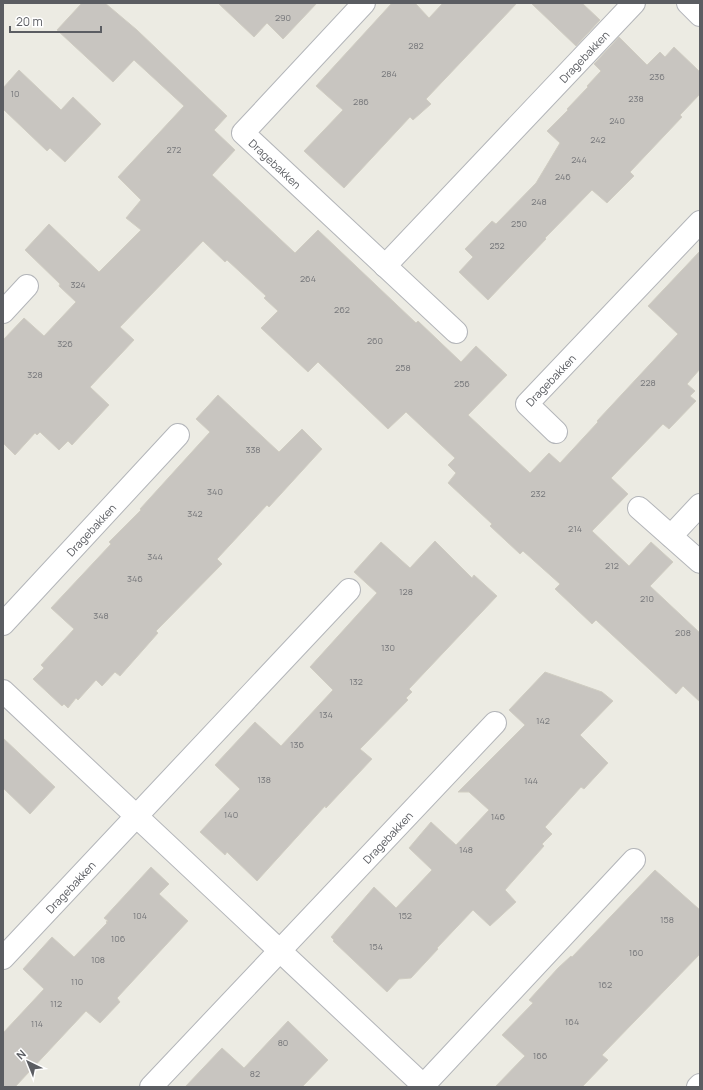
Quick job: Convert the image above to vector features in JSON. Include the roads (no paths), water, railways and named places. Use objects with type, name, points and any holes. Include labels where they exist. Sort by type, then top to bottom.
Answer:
[{"type":"street","name":"Dragebakken","points":[[364,3],[243,133],[456,332]]},
{"type":"street","name":"Dragebakken","points":[[384,266],[634,3]]},
{"type":"street","points":[[688,3],[700,15]]},
{"type":"street","name":"Dragebakken","points":[[556,432],[527,404],[700,222]]},
{"type":"street","points":[[3,312],[27,286]]},
{"type":"street","name":"Dragebakken","points":[[3,624],[178,436]]},
{"type":"street","points":[[671,536],[700,505]]},
{"type":"street","points":[[639,508],[700,562]]},
{"type":"street","name":"Dragebakken","points":[[3,958],[349,590]]},
{"type":"street","points":[[3,691],[423,1086],[634,860]]},
{"type":"street","name":"Dragebakken","points":[[151,1087],[495,723]]}]
